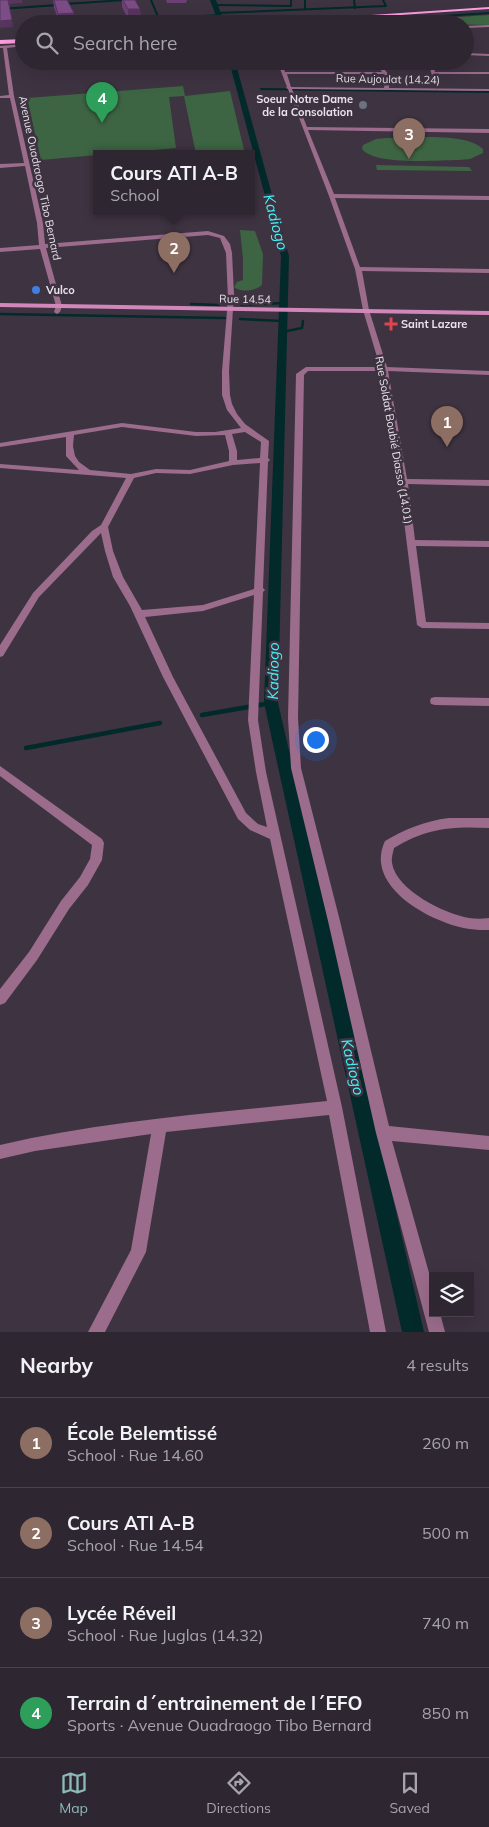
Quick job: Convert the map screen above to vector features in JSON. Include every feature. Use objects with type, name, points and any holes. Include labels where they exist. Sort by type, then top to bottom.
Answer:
[{"type":"main road","points":[[390,15],[489,9]]},
{"type":"main road","points":[[405,15],[489,9]]},
{"type":"main road","points":[[1,44],[15,41]]},
{"type":"main road","name":"Rue 14.54","points":[[0,305],[58,308],[367,313]]},
{"type":"main road","name":"Rue 14.54","points":[[0,310],[58,308]]},
{"type":"main road","points":[[367,313],[489,313]]},
{"type":"main road","points":[[367,313],[489,319]]},
{"type":"street","points":[[474,27],[489,26]]},
{"type":"street","points":[[1,44],[15,45]]},
{"type":"street","name":"Avenue Ouadraogo Tibo Bernard","points":[[1,44],[28,164],[40,224],[42,245],[58,308]]},
{"type":"street","points":[[474,54],[489,55]]},
{"type":"street","name":"Rue Soldat Boubié Diasso (14.01)","points":[[282,70],[332,196],[358,269],[367,313],[384,369],[403,481],[422,625],[489,626]]},
{"type":"street","points":[[432,70],[438,89]]},
{"type":"street","points":[[283,73],[383,71],[388,79],[386,89]]},
{"type":"street","points":[[433,74],[489,74]]},
{"type":"street","name":"Rue Aujoulat (14.24)","points":[[288,88],[489,90]]},
{"type":"street","points":[[0,96],[12,96]]},
{"type":"street","points":[[305,128],[489,131]]},
{"type":"street","points":[[0,166],[28,164]]},
{"type":"street","points":[[332,196],[489,198]]},
{"type":"street","points":[[0,250],[42,245],[208,233],[217,234],[226,243],[229,256],[231,311],[225,381],[228,404],[235,417],[247,429],[265,441],[266,460],[253,720],[261,772],[335,1107],[378,1332]]},
{"type":"street","points":[[358,269],[489,271]]},
{"type":"street","points":[[437,1332],[382,1133],[334,921],[296,768],[293,718],[300,374],[306,369],[384,369],[489,373]]},
{"type":"street","points":[[0,445],[122,425],[196,434],[247,429]]},
{"type":"street","points":[[228,432],[233,451],[233,463]]},
{"type":"street","points":[[70,434],[68,446],[71,458],[74,463],[86,471]]},
{"type":"street","points":[[0,466],[86,471],[131,476],[156,471],[190,472],[233,463],[266,460]]},
{"type":"street","points":[[0,653],[36,596],[95,532],[104,527],[131,476]]},
{"type":"street","points":[[403,481],[489,483]]},
{"type":"street","points":[[104,527],[108,551],[118,578],[139,614],[168,677],[242,816],[254,827],[276,836]]},
{"type":"street","points":[[411,543],[489,544]]},
{"type":"street","points":[[139,614],[203,608],[260,590]]},
{"type":"street","points":[[435,701],[489,702]]},
{"type":"street","points":[[0,770],[98,843],[96,860],[84,880],[65,905],[33,956],[0,999]]},
{"type":"street","points":[[489,823],[453,822],[420,829],[404,835],[389,845],[385,863],[389,874],[401,891],[432,910],[467,923],[489,924]]},
{"type":"street","points":[[0,1152],[35,1144],[160,1126],[335,1107]]},
{"type":"street","points":[[96,1332],[138,1252],[160,1126]]},
{"type":"street","points":[[382,1133],[489,1143]]},
{"type":"green space","points":[[489,15],[489,25],[474,25],[474,16]]},
{"type":"green space","points":[[183,86],[185,96],[230,91],[244,150],[195,150],[184,96],[169,97],[176,148],[93,150],[93,155],[41,160],[27,98]]},
{"type":"green space","points":[[437,137],[464,140],[483,149],[483,153],[470,159],[407,161],[380,158],[362,149],[363,145],[376,139]]},
{"type":"green space","points":[[376,165],[469,167],[472,171],[377,170]]},
{"type":"green space","points":[[240,230],[255,231],[263,254],[262,285],[245,291],[234,287],[237,282],[243,280]]},
{"type":"building","points":[[0,0],[8,0],[12,20],[0,21]]},
{"type":"building","points":[[54,0],[67,0],[74,13],[58,14]]},
{"type":"building","points":[[123,0],[135,0],[140,9],[128,9]]},
{"type":"waterway","points":[[65,4],[125,0]]},
{"type":"waterway","points":[[151,0],[157,15]]},
{"type":"waterway","name":"Kadiogo","points":[[213,0],[219,15]]},
{"type":"waterway","points":[[215,5],[291,6],[291,0]]},
{"type":"waterway","points":[[305,0],[305,9]]},
{"type":"waterway","points":[[354,0],[355,7]]},
{"type":"waterway","points":[[355,7],[386,6],[383,0]]},
{"type":"waterway","points":[[0,9],[58,5]]},
{"type":"waterway","points":[[218,13],[355,7]]},
{"type":"waterway","points":[[459,15],[489,13]]},
{"type":"waterway","name":"Kadiogo","points":[[234,70],[285,256],[271,703],[413,1332]]},
{"type":"waterway","points":[[261,89],[489,92]]},
{"type":"waterway","points":[[242,305],[283,303]]},
{"type":"waterway","points":[[191,304],[219,305]]},
{"type":"waterway","points":[[0,314],[225,318]]},
{"type":"waterway","points":[[240,319],[282,321]]},
{"type":"waterway","points":[[282,332],[302,328],[303,321]]},
{"type":"waterway","points":[[202,715],[271,703]]},
{"type":"waterway","points":[[26,748],[160,723]]},
{"type":"place","name":"Soeur Notre Dame de la Consolation","points":[[363,105]]},
{"type":"place","name":"Terrain d´entrainement de l´EFO","points":[[102,123]]},
{"type":"place","name":"Lycée Réveil","points":[[409,159]]},
{"type":"place","name":"Cours ATI A-B","points":[[174,273]]},
{"type":"place","name":"Vulco","points":[[36,290]]},
{"type":"place","name":"Saint Lazare","points":[[391,324]]},
{"type":"place","name":"École Belemtissé","points":[[447,447]]}]
